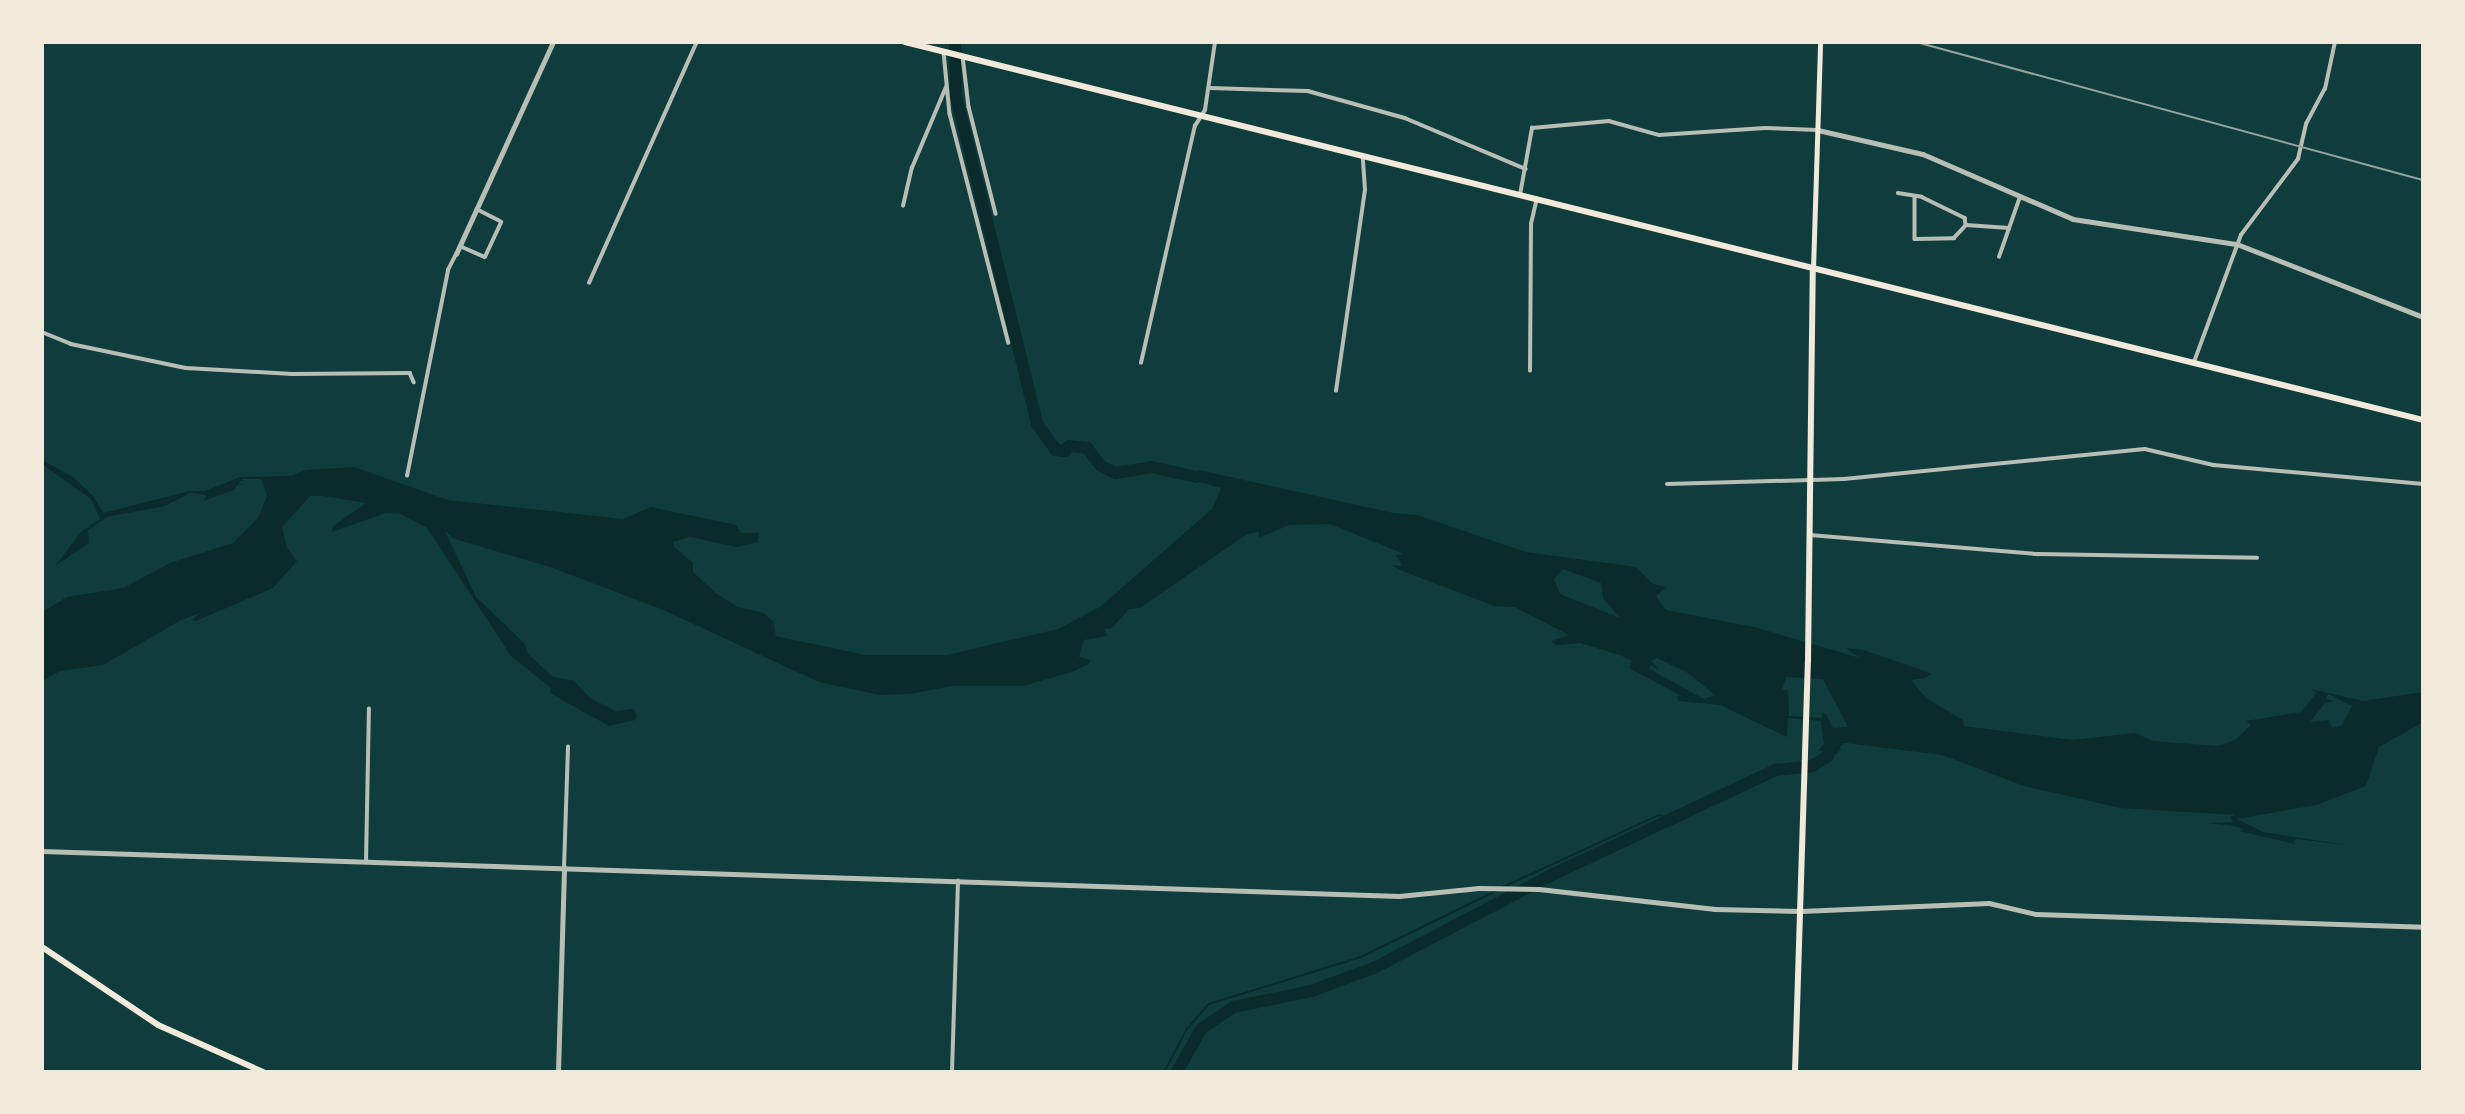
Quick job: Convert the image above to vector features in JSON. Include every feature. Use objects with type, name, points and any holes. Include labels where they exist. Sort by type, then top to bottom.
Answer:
[{"type":"main road","points":[[905,42],[2423,420]]},
{"type":"main road","points":[[1796,1072],[1820,42]]},
{"type":"main road","points":[[42,947],[158,1025],[263,1072]]},
{"type":"street","points":[[407,476],[448,270],[553,42]]},
{"type":"street","points":[[589,283],[697,42]]},
{"type":"street","points":[[1141,363],[1200,116],[1210,88],[1216,42]]},
{"type":"street","points":[[2194,362],[2237,244],[2298,159],[2306,124],[2325,89],[2335,42]]},
{"type":"street","points":[[946,52],[946,86],[1009,343]]},
{"type":"street","points":[[962,56],[969,107],[996,214]]},
{"type":"street","points":[[903,206],[912,168],[946,86]]},
{"type":"street","points":[[1210,88],[1308,91],[1405,118],[1526,169]]},
{"type":"street","points":[[1520,195],[1532,128],[1609,121],[1659,135],[1765,128],[1818,130],[1923,154],[2020,197],[2095,224],[2237,244],[2423,317]]},
{"type":"street","points":[[1336,391],[1365,190],[1363,158]]},
{"type":"street","points":[[1898,192],[1915,196],[1965,218],[1966,225]]},
{"type":"street","points":[[1915,196],[1915,239],[1954,238],[1966,225]]},
{"type":"street","points":[[1998,257],[2020,197]]},
{"type":"street","points":[[1530,371],[1531,224],[1537,200]]},
{"type":"street","points":[[460,246],[485,257],[501,222],[477,210]]},
{"type":"street","points":[[1966,225],[2009,228]]},
{"type":"street","points":[[42,332],[71,344],[186,368],[292,374],[410,373],[414,382]]},
{"type":"street","points":[[1667,484],[1811,482],[2146,449],[2214,466],[2423,484]]},
{"type":"street","points":[[1810,538],[2038,554],[2257,558]]},
{"type":"street","points":[[366,862],[369,709]]},
{"type":"street","points":[[558,1072],[568,747]]},
{"type":"street","points":[[42,851],[958,879],[1399,896],[1535,889],[1603,893],[1715,909],[1801,911],[1989,903],[2036,914],[2423,927]]},
{"type":"street","points":[[952,1072],[958,879]]},
{"type":"water","points":[[42,460],[73,477],[94,497],[103,513],[190,491],[205,491],[240,477],[291,476],[306,470],[354,467],[448,500],[623,519],[651,507],[736,525],[741,533],[759,533],[758,542],[737,547],[690,537],[673,542],[674,547],[693,563],[693,572],[717,594],[738,607],[764,613],[773,621],[776,636],[865,655],[947,655],[1058,629],[1100,607],[1212,509],[1221,488],[1181,477],[1199,470],[1393,513],[1417,515],[1526,552],[1636,567],[1653,584],[1666,587],[1656,596],[1666,610],[1754,627],[1860,658],[1846,648],[1863,650],[1928,672],[1931,674],[1925,678],[1911,680],[1926,698],[1963,720],[1964,726],[2072,740],[2135,733],[2153,741],[2218,746],[2235,740],[2251,725],[2246,721],[2301,712],[2317,692],[2311,689],[2363,701],[2423,692],[2423,722],[2379,747],[2366,786],[2316,805],[2237,819],[2263,832],[2352,846],[2297,839],[2293,842],[2298,845],[2240,831],[2243,829],[2235,826],[2206,823],[2233,822],[2230,817],[2235,815],[2120,808],[2024,786],[1942,755],[1839,743],[1841,750],[1834,755],[1819,750],[1824,744],[1821,721],[1788,718],[1787,737],[1720,705],[1678,701],[1677,696],[1682,696],[1629,668],[1632,661],[1580,643],[1556,645],[1551,641],[1569,635],[1514,607],[1494,606],[1400,570],[1392,565],[1403,566],[1396,555],[1404,554],[1330,524],[1289,525],[1259,538],[1259,532],[1247,534],[1140,608],[1129,609],[1112,628],[1105,629],[1107,636],[1084,640],[1079,657],[1090,660],[1089,664],[1072,672],[1023,686],[951,686],[911,694],[880,695],[819,682],[661,609],[550,567],[455,539],[445,531],[476,597],[524,643],[528,654],[553,677],[574,681],[590,698],[616,711],[633,709],[637,715],[635,720],[609,726],[550,693],[551,688],[511,656],[427,528],[401,514],[386,513],[332,532],[333,526],[366,503],[323,496],[310,496],[282,527],[287,548],[297,561],[273,588],[196,621],[192,620],[200,613],[181,620],[103,665],[60,671],[42,681],[42,612],[67,597],[123,588],[170,563],[233,543],[258,518],[267,496],[261,479],[242,479],[234,490],[203,501],[207,495],[190,493],[165,506],[107,517],[88,530],[89,543],[55,566],[82,531],[100,519],[91,499],[42,464]],"holes":[[[1563,569],[1601,583],[1603,598],[1620,618],[1560,594],[1554,579]],[[1657,658],[1688,673],[1715,695],[1704,699],[1649,669],[1651,665],[1660,670],[1651,661]],[[1786,677],[1823,679],[1848,727],[1833,728],[1826,714],[1822,713],[1822,718],[1789,716],[1788,690],[1782,690]],[[2328,694],[2352,706],[2342,725],[2332,728],[2329,720],[2310,722],[2325,703],[2334,701],[2326,699]]]},
{"type":"waterway","points":[[955,42],[956,96],[1037,424],[1056,450],[1065,451],[1069,446],[1087,448],[1101,466],[1115,473],[1151,467],[1196,477]]},
{"type":"waterway","points":[[1177,1072],[1201,1029],[1234,1007],[1311,991],[1374,968],[1558,872],[1776,770],[1812,766],[1827,757],[1834,742],[1838,741]]},
{"type":"waterway","points":[[1503,887],[1659,815],[1674,820]]},
{"type":"waterway","points":[[1164,1072],[1187,1029],[1209,1004],[1361,957],[1498,890]]},
{"type":"railway","points":[[1916,42],[2423,180]]}]
